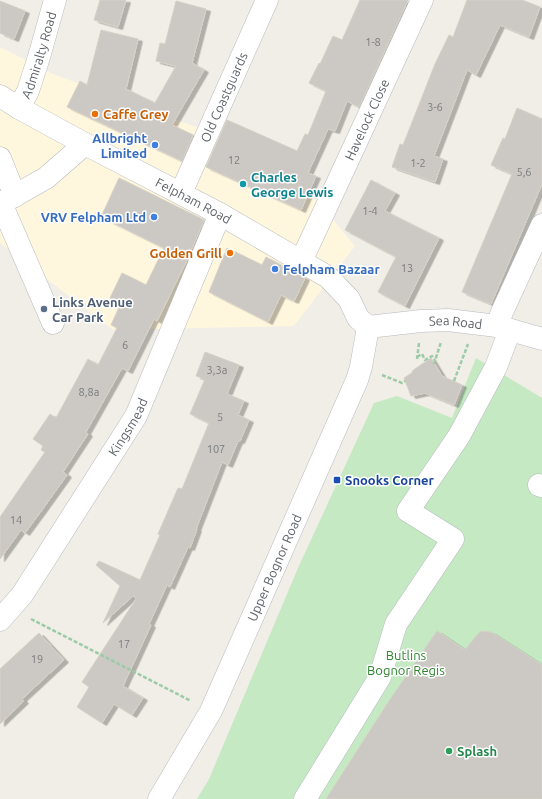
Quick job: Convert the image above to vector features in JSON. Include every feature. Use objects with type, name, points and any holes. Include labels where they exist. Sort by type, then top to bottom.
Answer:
[{"type":"street","name":"Admiralty Road","points":[[19,108],[28,91],[39,57],[54,0]]},
{"type":"street","name":"Old Coastguards","points":[[180,193],[267,0]]},
{"type":"street","name":"Havelock Close","points":[[301,261],[422,0]]},
{"type":"street","name":"Felpham Road","points":[[0,96],[85,144],[220,214],[328,277],[348,299],[358,318],[368,327]]},
{"type":"street","points":[[6,201],[46,178],[85,144]]},
{"type":"street","points":[[0,158],[6,201],[53,323]]},
{"type":"street","name":"Kingsmead","points":[[5,614],[22,595],[136,416],[220,214]]},
{"type":"street","points":[[305,799],[380,677],[396,624],[453,539],[408,511],[459,436],[496,367],[504,328],[505,306],[542,225]]},
{"type":"street","name":"Sea Road","points":[[368,327],[421,321],[448,320],[504,328],[542,339]]},
{"type":"street","name":"Upper Bognor Road","points":[[159,799],[211,711],[357,380],[361,367],[368,327]]},
{"type":"path","points":[[454,381],[476,323]]},
{"type":"path","points":[[417,357],[422,354],[425,360],[432,356],[435,361]]},
{"type":"path","points":[[5,614],[194,703]]},
{"type":"shaded area","points":[[0,47],[53,74],[282,159],[355,246],[294,326],[113,330],[0,243]]},
{"type":"green space","name":"Butlins Bognor Regis","points":[[476,358],[542,398],[542,799],[197,799],[209,779],[298,568],[374,403],[397,396],[452,418]]},
{"type":"building","points":[[100,0],[126,0],[118,27],[94,20]]},
{"type":"building","points":[[360,0],[408,0],[359,107],[347,101],[335,131],[328,129],[308,173],[316,176],[301,210],[206,167],[227,120],[297,151],[305,134],[308,135],[326,91],[309,83],[333,36],[342,40]]},
{"type":"building","points":[[467,0],[522,0],[540,7],[529,37],[500,25],[476,75],[467,70],[434,156],[443,159],[435,182],[392,167],[400,144],[403,145],[435,64],[449,35],[453,37]]},
{"type":"building","points":[[0,1],[25,11],[14,39],[0,33]]},
{"type":"building","points":[[176,1],[206,9],[192,63],[204,70],[172,125],[193,135],[182,161],[67,107],[80,81],[87,85],[101,30],[138,39],[126,89],[155,103],[176,66],[156,61],[160,43],[165,44]]},
{"type":"building","points":[[517,108],[542,119],[542,184],[491,304],[462,292],[512,174],[491,165],[503,138],[505,139]]},
{"type":"building","points":[[119,178],[204,220],[186,262],[157,321],[154,319],[128,371],[122,368],[86,432],[88,434],[63,472],[67,475],[25,533],[21,530],[0,559],[0,517],[45,452],[41,450],[43,446],[33,439],[50,414],[56,418],[88,359],[98,365],[117,328],[111,325],[121,303],[110,298],[122,273],[146,285],[164,248],[101,217]]},
{"type":"building","points":[[371,180],[395,193],[385,211],[439,238],[405,306],[378,292],[396,257],[345,230]]},
{"type":"building","points":[[227,248],[262,265],[266,257],[305,278],[294,301],[281,295],[268,322],[209,292]]},
{"type":"building","points":[[205,352],[239,365],[227,394],[244,401],[238,415],[249,420],[228,465],[222,462],[190,548],[188,547],[170,587],[167,585],[149,624],[151,625],[123,686],[143,698],[132,715],[114,704],[102,723],[77,707],[89,687],[82,682],[136,599],[133,596],[103,623],[120,586],[96,565],[99,561],[140,580],[160,535],[158,534],[178,488],[182,489],[209,423],[190,414],[205,379],[196,376]]},
{"type":"building","points":[[431,358],[442,376],[462,385],[454,405],[425,393],[411,396],[404,378]]},
{"type":"building","name":"Splash","points":[[437,631],[465,650],[481,631],[491,632],[542,665],[542,799],[326,799],[387,704]]},
{"type":"building","points":[[39,633],[64,660],[22,699],[24,701],[0,724],[0,669]]},
{"type":"place","name":"Caffe Grey","points":[[95,114]]},
{"type":"place","name":"Allbright Limited","points":[[155,145]]},
{"type":"place","name":"Charles George Lewis","points":[[243,184]]},
{"type":"place","name":"VRV Felpham Ltd","points":[[154,217]]},
{"type":"place","name":"Golden Grill","points":[[230,253]]},
{"type":"place","name":"Felpham Bazaar","points":[[275,269]]},
{"type":"place","name":"Links Avenue Car Park","points":[[44,309]]},
{"type":"place","name":"Snooks Corner","points":[[337,480]]},
{"type":"place","name":"Splash","points":[[449,751]]}]
